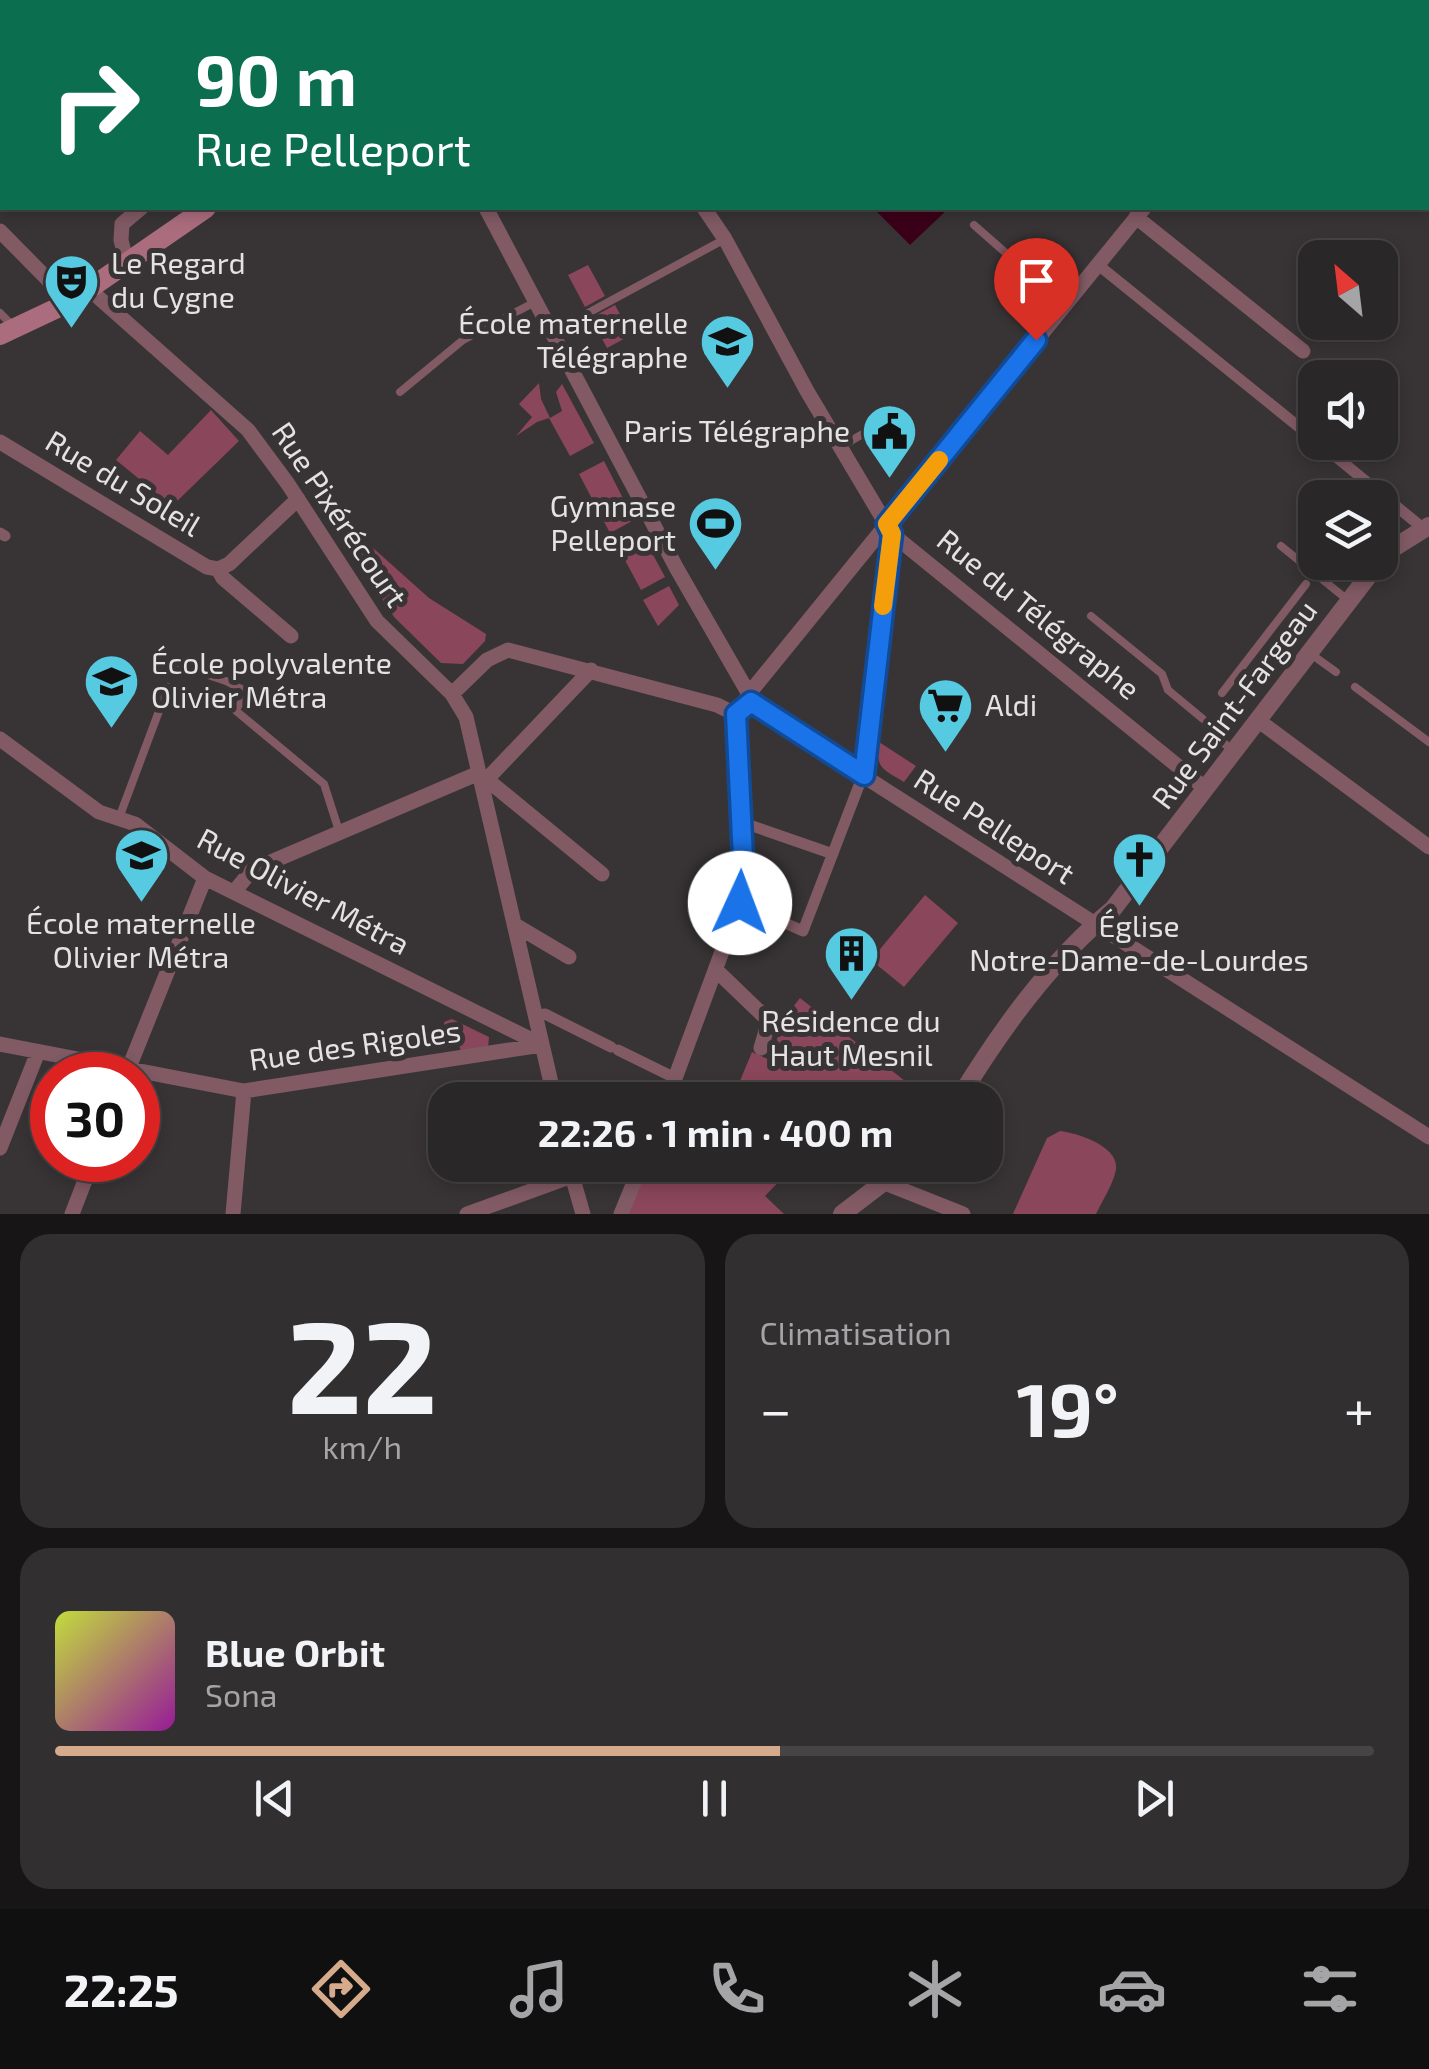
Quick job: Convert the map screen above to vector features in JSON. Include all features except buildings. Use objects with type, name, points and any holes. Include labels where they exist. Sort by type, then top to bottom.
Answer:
[{"type":"main road","points":[[8,332],[70,302],[203,210]]},
{"type":"street","points":[[127,264],[122,224],[139,210]]},
{"type":"street","name":"Rue Pelleport","points":[[487,210],[749,699],[1095,924],[1426,1130]]},
{"type":"street","name":"Rue du Télégraphe","points":[[705,210],[890,529],[1206,789]]},
{"type":"street","points":[[673,1082],[740,903],[736,714],[890,529],[1140,212],[1303,351]]},
{"type":"street","points":[[0,231],[70,302]]},
{"type":"street","points":[[1097,264],[1298,426]]},
{"type":"street","name":"Rue Pixérécourt","points":[[90,289],[248,430],[298,499],[376,621],[452,694],[466,717],[483,776],[550,1082]]},
{"type":"street","name":"Rue du Soleil","points":[[0,442],[218,569],[230,564],[298,499]]},
{"type":"street","points":[[1341,460],[1427,527]]},
{"type":"street","name":"Rue Saint-Fargeau","points":[[1398,548],[1427,527]]},
{"type":"street","points":[[740,903],[803,931],[864,775],[890,529]]},
{"type":"street","name":"Rue du Soleil","points":[[218,569],[223,578],[291,636]]},
{"type":"street","name":"Rue Saint-Fargeau","points":[[969,1082],[987,1052],[1078,939],[1113,909],[1259,720],[1302,657],[1365,580]]},
{"type":"street","points":[[452,694],[487,660],[508,650],[718,705],[736,714]]},
{"type":"street","points":[[234,892],[252,870],[483,776],[591,670]]},
{"type":"street","points":[[718,705],[739,680]]},
{"type":"street","points":[[1259,720],[1429,847]]},
{"type":"street","name":"Rue Olivier Métra","points":[[0,739],[86,804],[135,824],[205,878],[542,1045]]},
{"type":"street","points":[[483,776],[602,874]]},
{"type":"street","points":[[741,822],[833,854]]},
{"type":"street","points":[[135,1052],[205,878]]},
{"type":"street","points":[[514,925],[569,957]]},
{"type":"street","points":[[717,971],[769,1021],[761,1048]]},
{"type":"street","points":[[534,1016],[545,1014],[675,1078]]},
{"type":"street","name":"Rue des Rigoles","points":[[0,1044],[38,1052]]},
{"type":"street","name":"Rue des Rigoles","points":[[160,1077],[244,1091],[542,1045]]},
{"type":"street","points":[[0,1148],[30,1072]]},
{"type":"street","points":[[230,1213],[244,1091]]},
{"type":"street","points":[[72,1214],[84,1182]]},
{"type":"street","points":[[467,1214],[543,1182]]},
{"type":"street","points":[[574,1182],[582,1214]]},
{"type":"street","points":[[621,1214],[633,1182]]},
{"type":"street","points":[[842,1214],[885,1183],[962,1214]]},
{"type":"lane","points":[[974,225],[1065,305]]},
{"type":"lane","points":[[588,312],[725,239]]},
{"type":"lane","points":[[400,392],[464,340],[536,301]]},
{"type":"lane","points":[[0,313],[8,332]]},
{"type":"lane","points":[[840,446],[868,431]]},
{"type":"lane","points":[[1281,546],[1349,601]]},
{"type":"lane","points":[[1222,693],[1271,638],[1306,584]]},
{"type":"lane","points":[[1091,616],[1162,674],[1168,690],[1203,719]]},
{"type":"lane","points":[[1302,657],[1336,672]]},
{"type":"lane","points":[[174,664],[226,681],[248,693],[235,710],[324,784],[340,834]]},
{"type":"lane","points":[[119,818],[168,686]]},
{"type":"lane","points":[[1355,687],[1429,742]]},
{"type":"lane","points":[[1216,737],[1234,752]]},
{"type":"shaded area","points":[[875,210],[947,210],[910,245]]},
{"type":"shaded area","points":[[588,265],[605,296],[585,307],[568,275]]},
{"type":"shaded area","points":[[615,305],[631,335],[607,348],[591,318]]},
{"type":"shaded area","points":[[539,383],[550,418],[562,411],[556,392],[562,384],[594,443],[570,456],[549,418],[516,436],[532,417],[519,404]]},
{"type":"shaded area","points":[[211,410],[239,441],[172,506],[116,460],[140,431],[168,455]]},
{"type":"shaded area","points":[[604,461],[634,520],[610,533],[579,474]]},
{"type":"shaded area","points":[[344,522],[429,598],[486,634],[485,641],[463,664],[441,663],[394,617],[337,529]]},
{"type":"shaded area","points":[[644,538],[665,577],[641,590],[620,551]]},
{"type":"shaded area","points":[[669,586],[679,605],[658,626],[643,600]]},
{"type":"shaded area","points":[[879,742],[916,766],[904,782],[882,767]]},
{"type":"shaded area","points":[[925,895],[958,923],[904,987],[871,960]]},
{"type":"shaded area","points":[[800,998],[906,1082],[740,1082],[752,1052],[770,1060],[784,1018]]},
{"type":"shaded area","points":[[452,1019],[489,1037],[488,1048],[461,1052],[457,1037],[447,1039],[444,1022]]},
{"type":"shaded area","points":[[1060,1131],[1096,1142],[1115,1161],[1113,1180],[1096,1214],[1013,1214],[1047,1138]]},
{"type":"shaded area","points":[[640,1182],[779,1182],[765,1196],[784,1214],[627,1214]]},
{"type":"slow traffic","points":[[883,606],[892,534],[887,524],[939,460]]},
{"type":"place","name":"Le Regard du Cygne","points":[[72,330]]},
{"type":"place","name":"École maternelle Télégraphe","points":[[727,390]]},
{"type":"place","name":"Paris Télégraphe","points":[[889,481]]},
{"type":"place","name":"Gymnase Pelleport","points":[[715,573]]},
{"type":"place","name":"École polyvalente Olivier Métra","points":[[112,730]]},
{"type":"place","name":"Aldi","points":[[946,755]]},
{"type":"place","name":"École maternelle Olivier Métra","points":[[141,905]]},
{"type":"place","name":"Église Notre-Dame-de-Lourdes","points":[[1139,908]]},
{"type":"place","name":"Résidence du Haut Mesnil","points":[[851,1003]]},
{"type":"route","points":[[740,903],[743,858],[736,714],[751,702],[864,775],[892,534],[887,524],[1036,340]]}]
